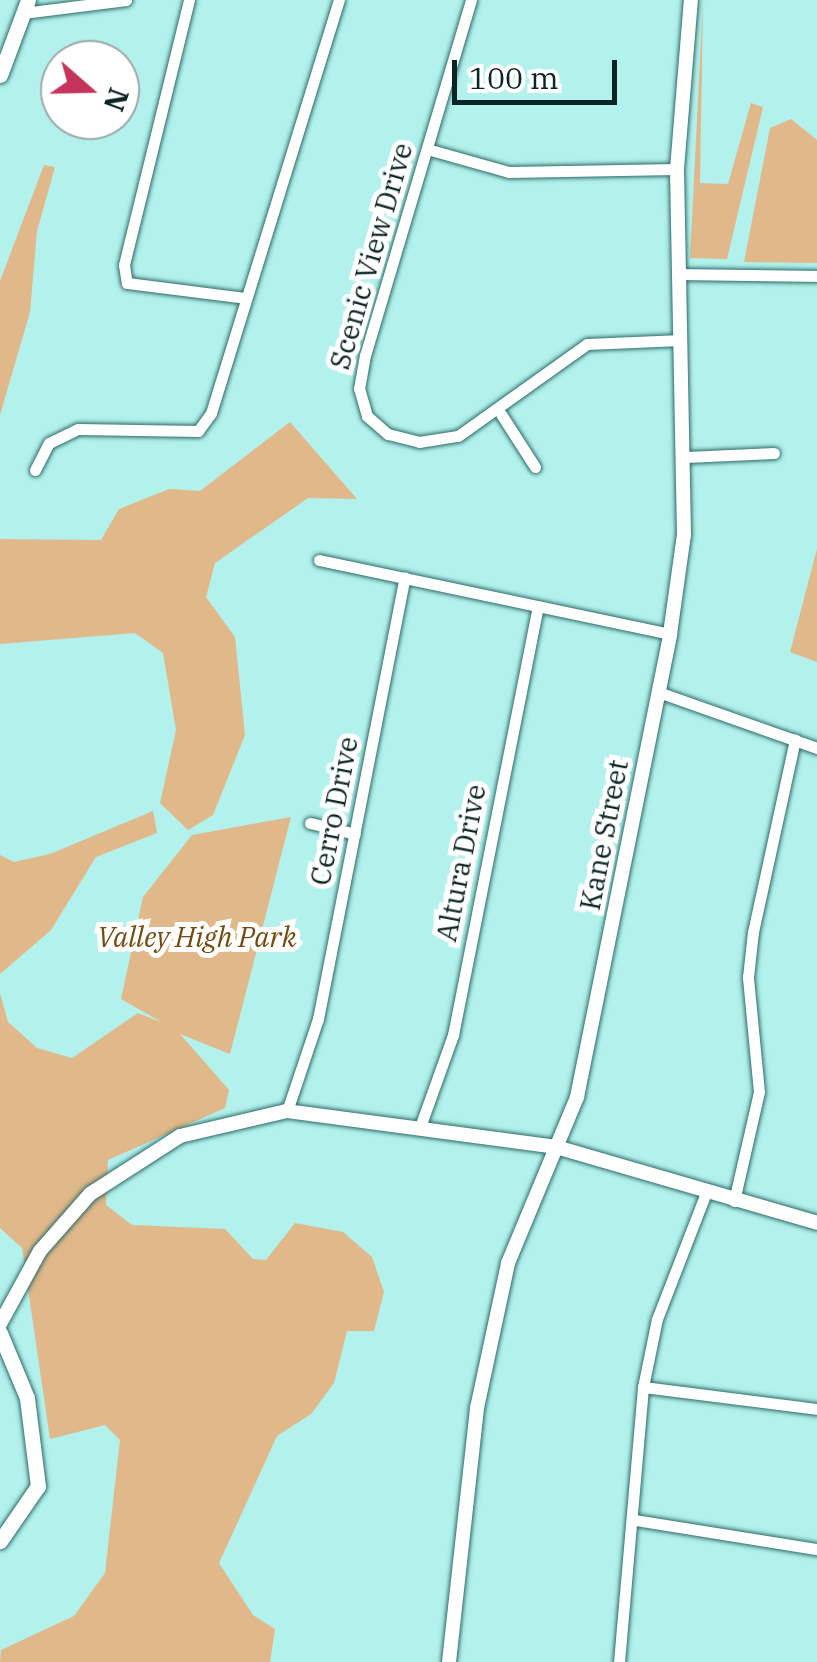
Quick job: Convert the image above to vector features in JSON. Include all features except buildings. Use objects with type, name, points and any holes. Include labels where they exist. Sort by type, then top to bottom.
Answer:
[{"type":"main road","points":[[0,75],[25,6]]},
{"type":"main road","points":[[0,1333],[27,1398],[38,1486],[0,1541]]},
{"type":"street","points":[[25,6],[126,0]]},
{"type":"street","points":[[190,0],[124,265],[127,283],[245,298]]},
{"type":"street","points":[[35,470],[49,443],[78,429],[198,431],[245,298],[338,0]]},
{"type":"street","name":"Scenic View Drive","points":[[471,0],[359,388],[367,416],[388,434],[419,442],[458,436],[501,414],[553,360],[587,344],[682,340]]},
{"type":"street","name":"Kane Street","points":[[449,1662],[481,1391],[508,1263],[577,1098],[670,634],[686,457],[677,169],[690,0]]},
{"type":"street","points":[[427,148],[509,172],[677,169]]},
{"type":"street","points":[[680,274],[817,276]]},
{"type":"street","points":[[501,414],[535,467]]},
{"type":"street","points":[[686,457],[774,453]]},
{"type":"street","points":[[318,560],[670,634]]},
{"type":"street","name":"Cerro Drive","points":[[287,1110],[318,1018],[405,578]]},
{"type":"street","name":"Altura Drive","points":[[420,1127],[453,1035],[538,606]]},
{"type":"street","points":[[658,692],[817,748]]},
{"type":"street","points":[[734,1200],[758,1092],[748,977],[795,740]]},
{"type":"street","points":[[310,823],[355,834]]},
{"type":"street","points":[[0,1324],[40,1251],[90,1194],[180,1136],[287,1110],[556,1147],[705,1195],[817,1222]]},
{"type":"street","points":[[618,1662],[635,1520],[630,1472],[642,1387],[657,1319],[705,1195]]},
{"type":"street","points":[[642,1387],[817,1409]]},
{"type":"street","points":[[635,1520],[817,1549]]},
{"type":"green space","points":[[703,0],[700,183],[728,184],[751,103],[763,107],[727,259],[690,258]]},
{"type":"green space","points":[[791,119],[817,140],[817,263],[744,262],[770,128]]},
{"type":"green space","points":[[44,165],[55,167],[37,231],[30,312],[0,415],[0,281]]},
{"type":"green space","points":[[290,422],[357,499],[308,498],[215,563],[206,597],[235,637],[245,735],[213,815],[188,830],[160,803],[176,730],[163,653],[135,633],[0,644],[0,539],[101,540],[119,509],[169,489],[200,491]]},
{"type":"green space","points":[[817,549],[817,662],[790,652]]},
{"type":"green space","points":[[153,811],[157,833],[96,857],[51,930],[0,974],[0,855],[14,862],[50,854]]},
{"type":"green space","name":"Valley High Park","points":[[291,817],[230,1054],[180,1034],[229,1090],[225,1108],[108,1160],[106,1205],[132,1225],[225,1229],[253,1259],[266,1260],[295,1223],[343,1232],[372,1257],[384,1292],[374,1331],[347,1331],[334,1383],[311,1414],[277,1436],[219,1563],[253,1615],[275,1629],[270,1662],[0,1662],[1,1650],[74,1616],[105,1573],[120,1440],[105,1425],[50,1439],[22,1248],[0,1228],[0,993],[8,1022],[37,1048],[72,1058],[138,1013],[163,1023],[121,999],[143,897],[192,835]]}]
